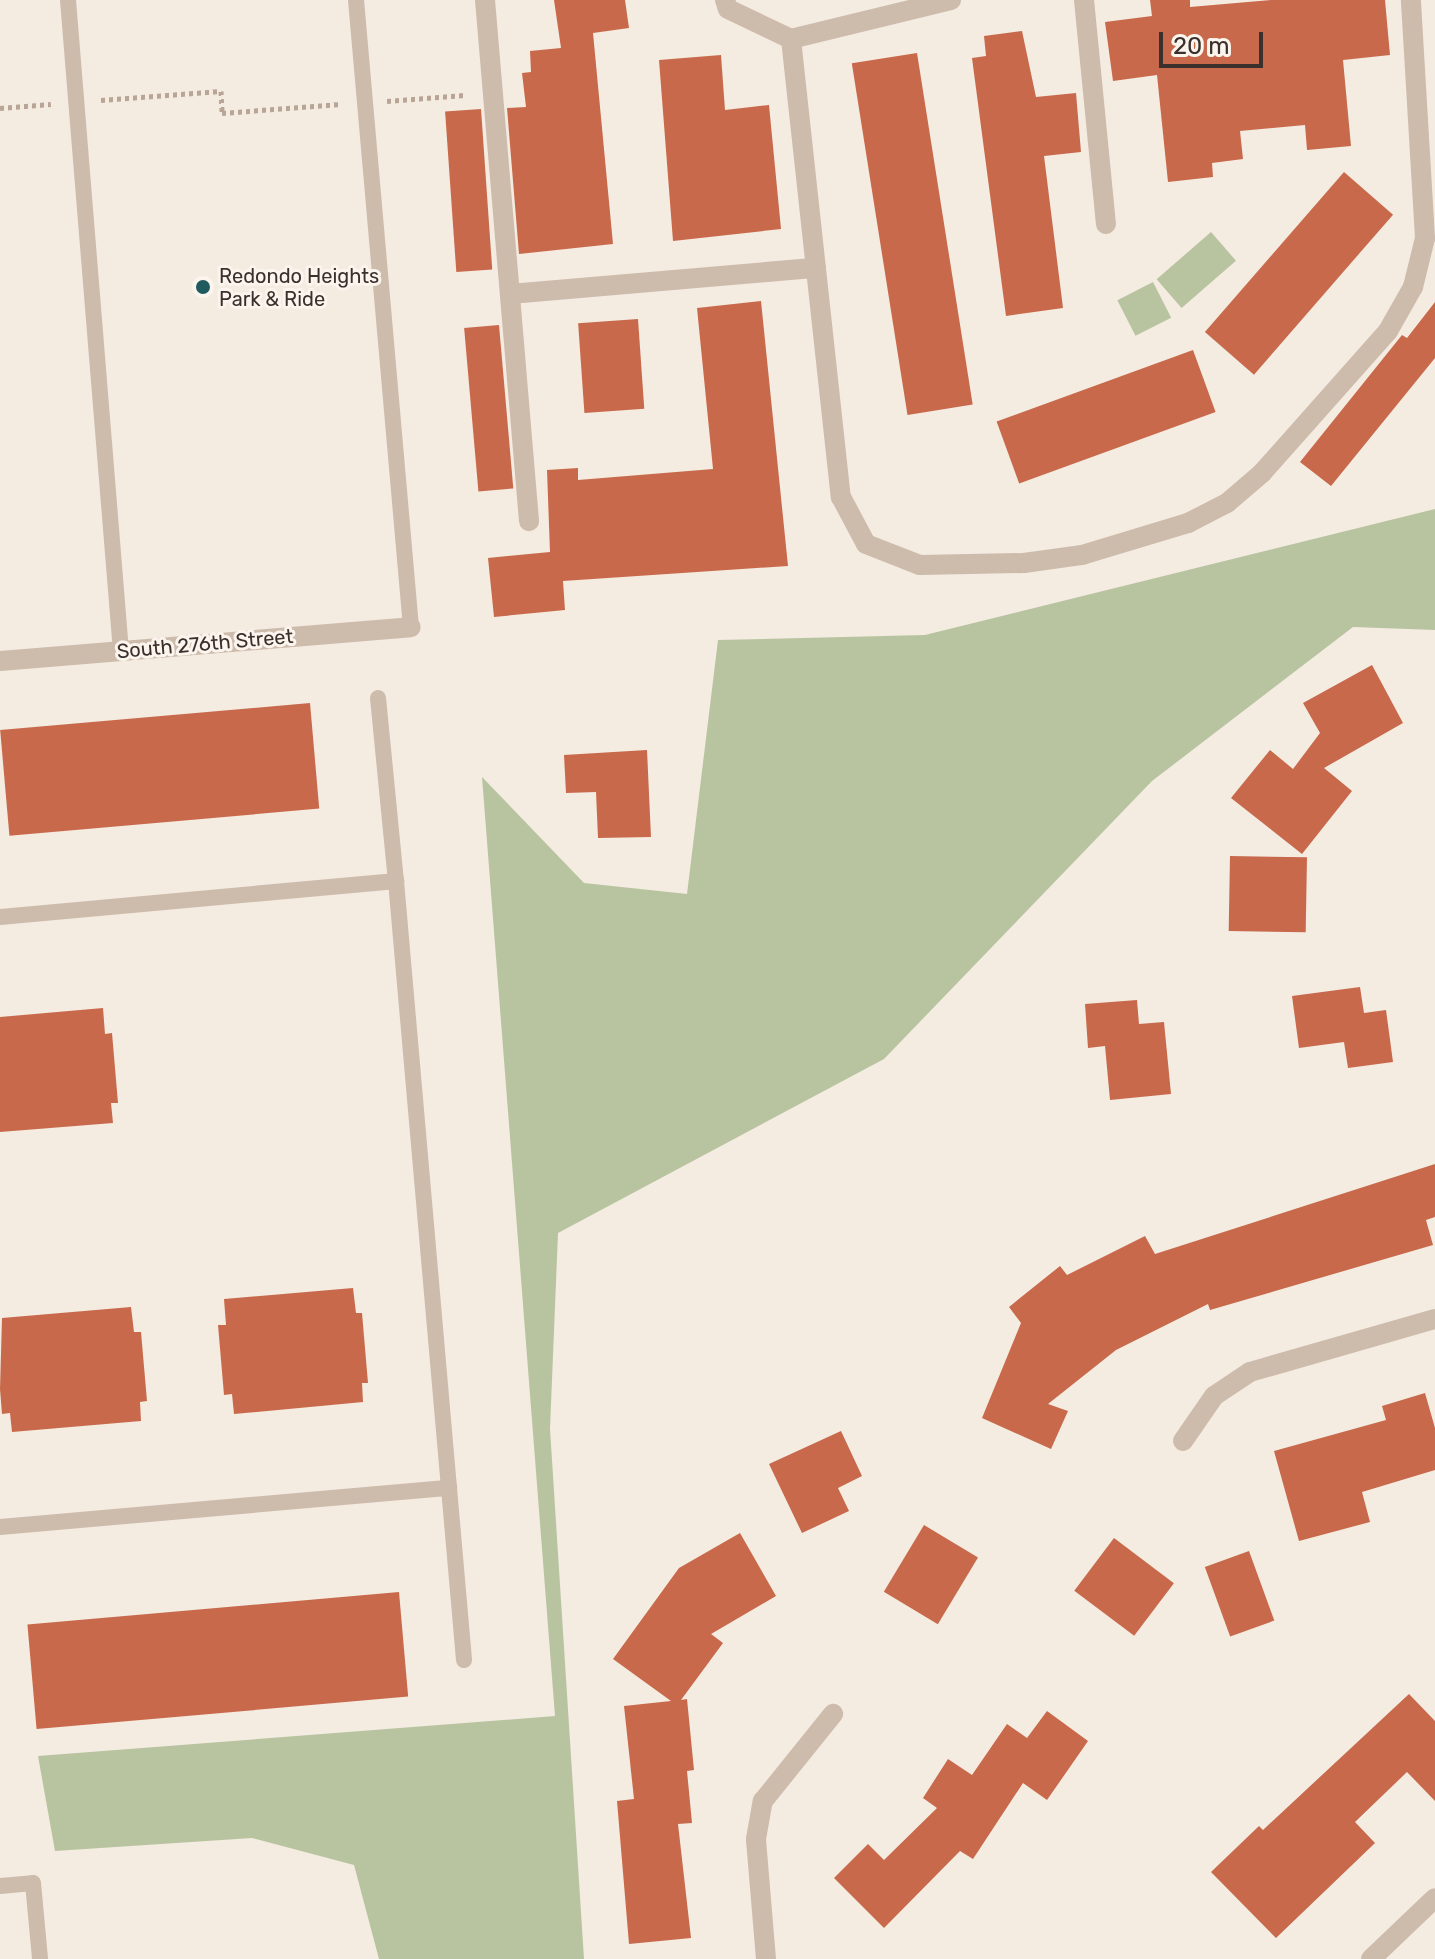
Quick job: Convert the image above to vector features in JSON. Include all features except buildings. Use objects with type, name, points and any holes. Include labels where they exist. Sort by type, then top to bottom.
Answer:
[{"type":"street","points":[[485,0],[529,521]]},
{"type":"street","points":[[725,0],[728,9],[791,39],[912,5],[951,0]]},
{"type":"street","points":[[1084,0],[1106,224]]},
{"type":"street","points":[[791,39],[841,497],[852,524],[866,544],[920,565],[1008,564],[1133,543],[1227,503],[1262,473],[1388,331],[1413,287],[1430,242],[1428,129],[1411,0]]},
{"type":"street","points":[[510,294],[816,268]]},
{"type":"street","name":"South 276th Street","points":[[0,661],[411,627]]},
{"type":"street","points":[[1183,1441],[1214,1396],[1250,1372],[1435,1319]]},
{"type":"street","points":[[766,1959],[756,1839],[763,1801],[833,1714]]},
{"type":"street","points":[[1371,1959],[1435,1898]]},
{"type":"lane","points":[[68,0],[121,651]]},
{"type":"lane","points":[[356,0],[411,627]]},
{"type":"lane","points":[[378,698],[464,1660]]},
{"type":"lane","points":[[0,917],[396,881]]},
{"type":"lane","points":[[0,1527],[449,1488]]},
{"type":"lane","points":[[0,1886],[33,1883],[40,1959]]},
{"type":"path","points":[[0,108],[221,91],[222,113],[365,102]]},
{"type":"path","points":[[418,99],[493,93]]},
{"type":"green space","points":[[1211,232],[1236,261],[1182,308],[1157,279]]},
{"type":"green space","points":[[1153,282],[1171,318],[1136,336],[1117,300]]},
{"type":"green space","points":[[1435,509],[1435,630],[1353,627],[1152,781],[884,1059],[558,1233],[550,1429],[584,1959],[379,1959],[354,1865],[252,1838],[55,1851],[38,1756],[555,1716],[482,777],[584,883],[687,894],[718,640],[925,635]]},
{"type":"place","name":"Redondo Heights Park & Ride","points":[[203,287]]}]
